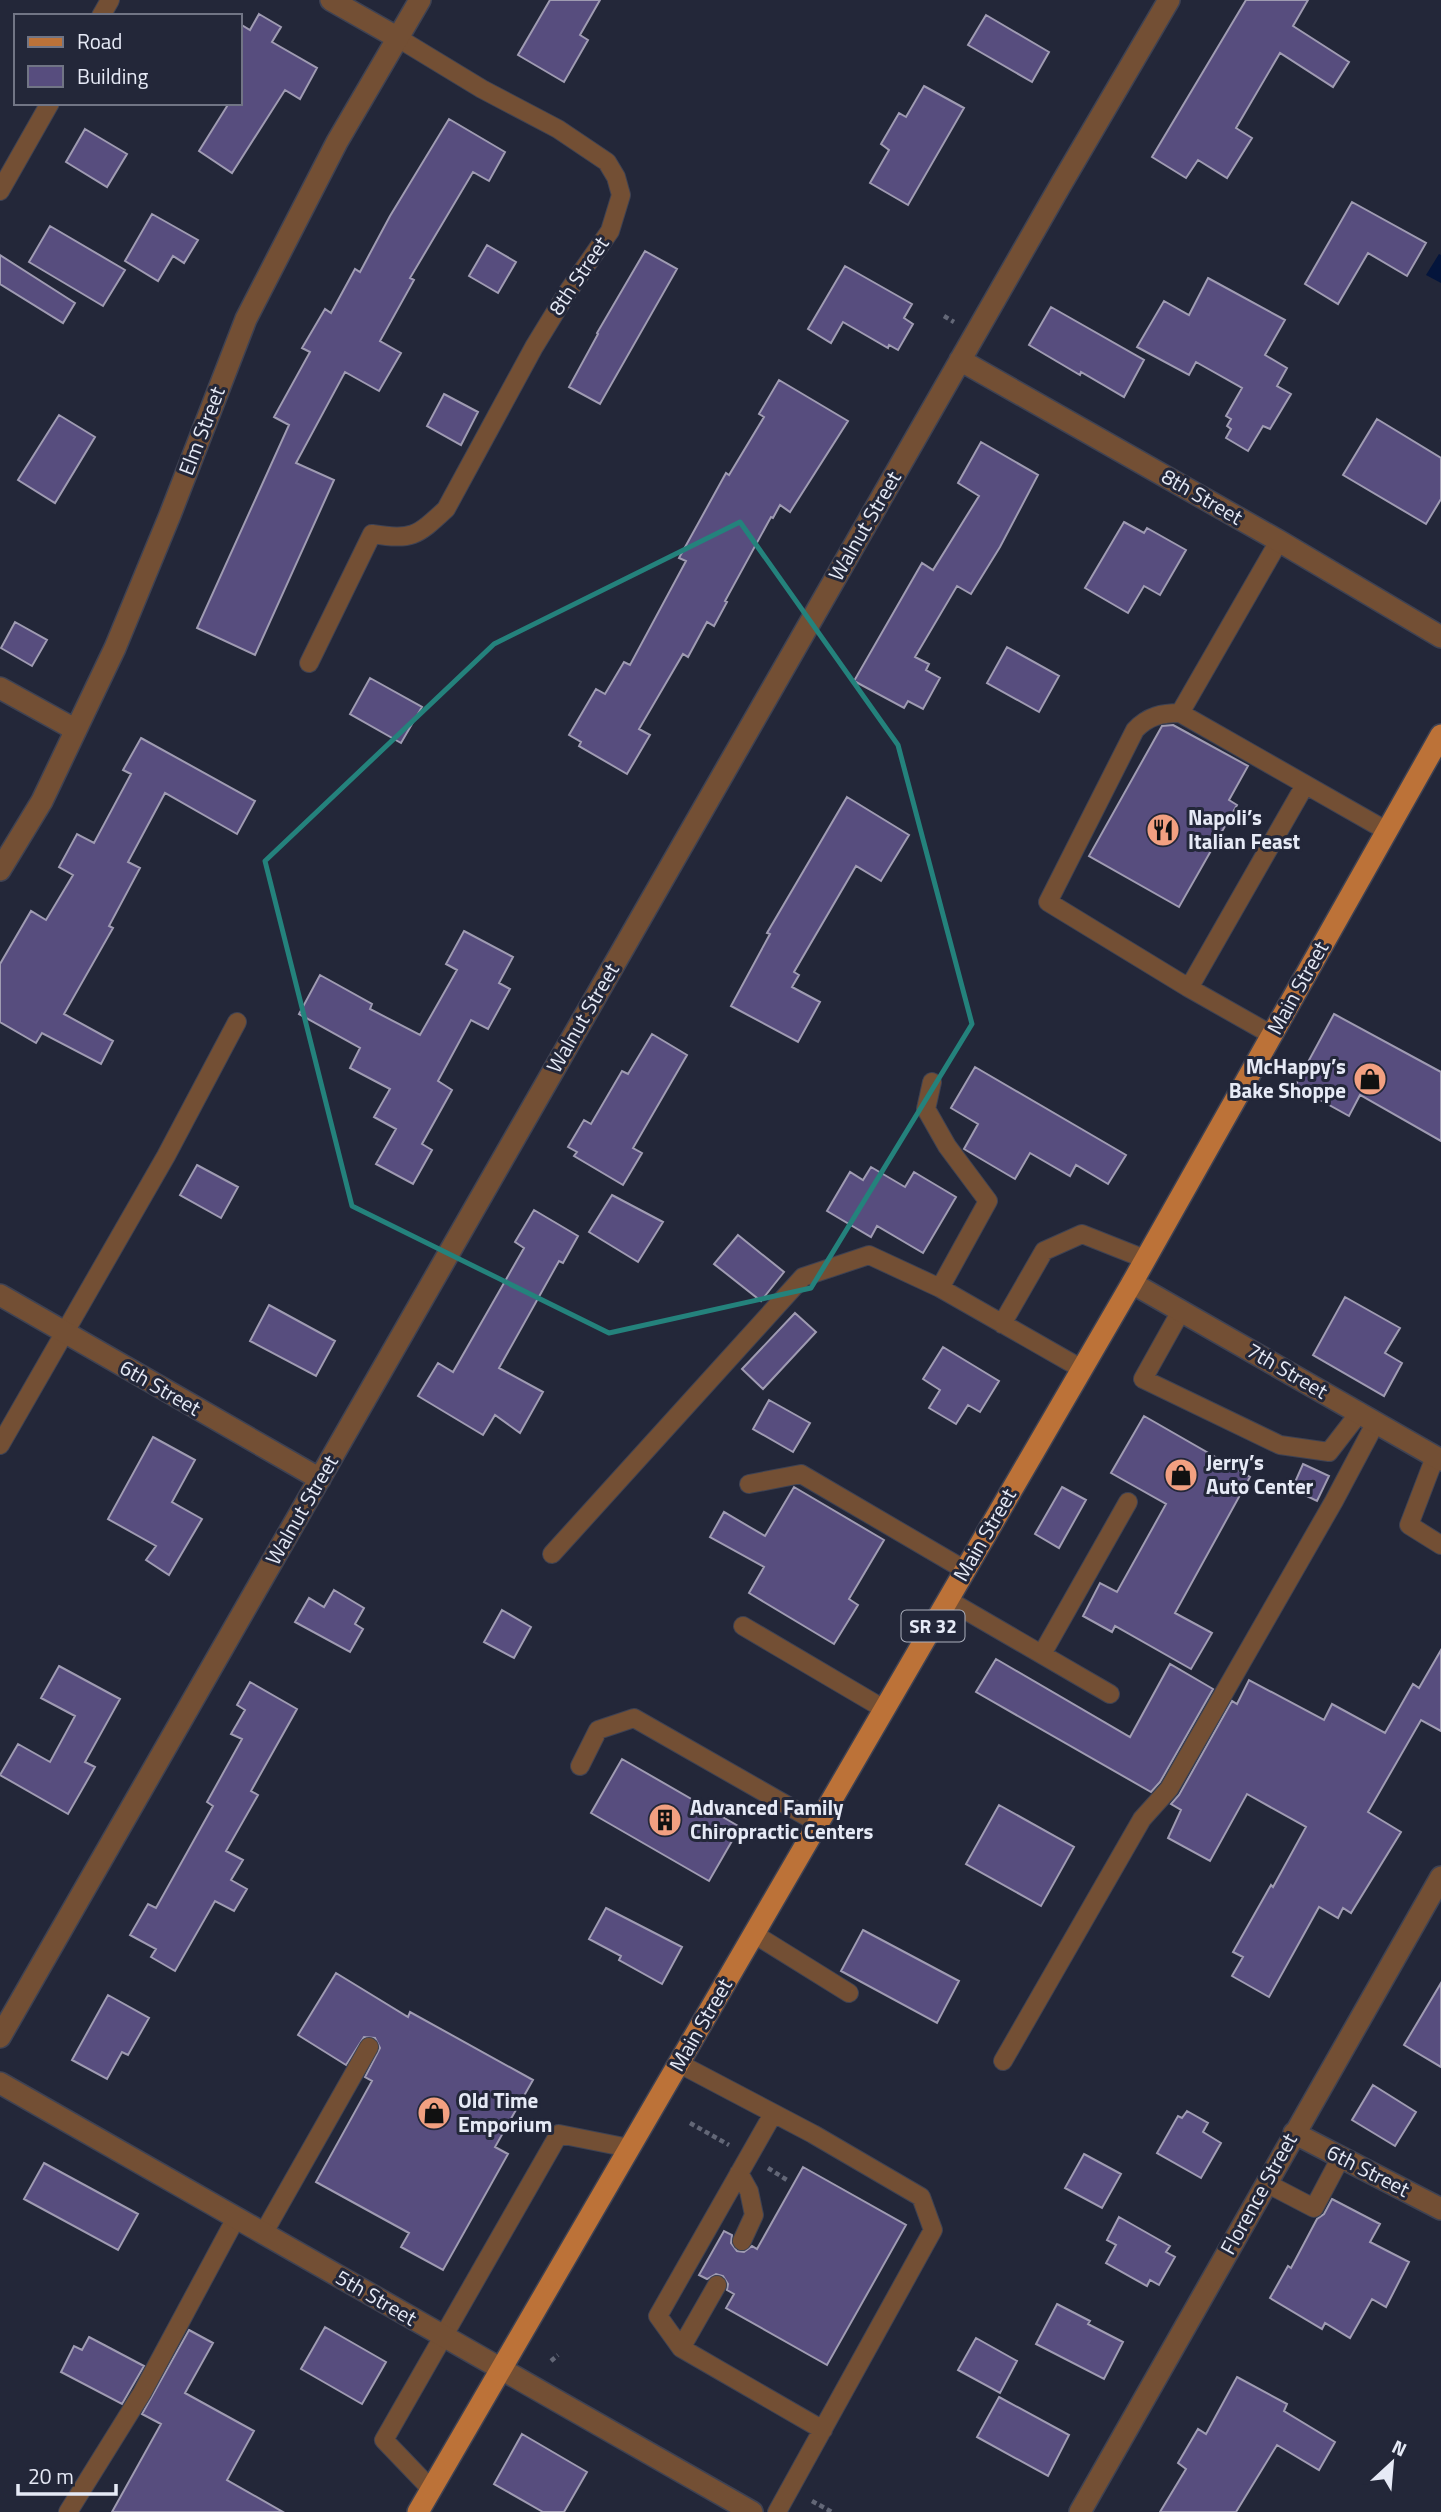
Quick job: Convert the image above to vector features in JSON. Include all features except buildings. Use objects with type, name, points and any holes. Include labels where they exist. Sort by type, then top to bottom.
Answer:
[{"type":"main road","name":"Main Street","points":[[418,2512],[1132,1283],[1441,735]]},
{"type":"street","name":"8th Street","points":[[331,0],[398,38]]},
{"type":"street","name":"Elm Street","points":[[0,870],[42,801],[115,648],[246,319],[337,142],[420,0]]},
{"type":"street","name":"Walnut Street","points":[[0,2037],[1169,0]]},
{"type":"street","name":"8th Street","points":[[960,360],[1279,541],[1441,637]]},
{"type":"street","points":[[0,688],[76,730]]},
{"type":"street","name":"7th Street","points":[[1132,1283],[1438,1458]]},
{"type":"street","name":"6th Street","points":[[0,1295],[320,1479]]},
{"type":"street","name":"Florence Street","points":[[1080,2512],[1441,1877]]},
{"type":"street","name":"5th Street","points":[[0,2083],[748,2511]]},
{"type":"street","name":"6th Street","points":[[1294,2133],[1441,2208]]},
{"type":"lane","name":"8th Street","points":[[309,663],[372,534],[401,538],[423,529],[446,509],[534,346],[566,293],[610,231],[621,195],[616,177],[607,162],[558,129],[482,89],[398,38]]},
{"type":"lane","points":[[0,191],[49,105]]},
{"type":"lane","points":[[1181,713],[1279,541]]},
{"type":"lane","points":[[1272,1035],[1048,902],[1135,730],[1152,716],[1181,713],[1387,831]]},
{"type":"lane","points":[[1189,988],[1305,785]]},
{"type":"lane","points":[[0,1445],[166,1156],[237,1022]]},
{"type":"lane","points":[[932,1082],[926,1109],[947,1146],[988,1201],[940,1288]]},
{"type":"lane","points":[[1002,1324],[1044,1251],[1082,1234],[1145,1259]]},
{"type":"lane","points":[[552,1554],[803,1277],[869,1255],[940,1288],[1082,1369]]},
{"type":"lane","points":[[1181,1311],[1143,1379],[1279,1445],[1329,1452],[1368,1417]]},
{"type":"lane","points":[[1003,2061],[1142,1819],[1170,1788],[1334,1501],[1368,1417]]},
{"type":"lane","points":[[1438,1458],[1409,1525],[1441,1545]]},
{"type":"lane","points":[[749,1484],[801,1474],[965,1570]]},
{"type":"lane","points":[[1042,1654],[1128,1502]]},
{"type":"lane","points":[[948,1600],[1110,1694]]},
{"type":"lane","points":[[743,1626],[884,1709]]},
{"type":"lane","points":[[580,1766],[598,1730],[634,1718],[818,1823]]},
{"type":"lane","points":[[754,1934],[849,1993]]},
{"type":"lane","points":[[263,2234],[369,2047]]},
{"type":"lane","points":[[678,2063],[813,2134],[921,2197],[933,2230],[777,2512]]},
{"type":"lane","points":[[773,2113],[659,2316],[681,2348],[822,2430]]},
{"type":"lane","points":[[431,2489],[384,2440],[559,2134],[629,2148]]},
{"type":"lane","points":[[1266,2183],[1314,2208],[1341,2157]]},
{"type":"lane","points":[[739,2173],[749,2191],[754,2215],[742,2241]]},
{"type":"lane","points":[[68,2512],[142,2393],[236,2218]]},
{"type":"lane","points":[[681,2348],[717,2285]]},
{"type":"path","points":[[690,2123],[731,2146]]},
{"type":"path","points":[[764,2166],[787,2179]]},
{"type":"path","points":[[551,2361],[558,2355]]},
{"type":"path","points":[[812,2501],[832,2512]]},
{"type":"highlighted area","points":[[740,522],[898,745],[972,1024],[811,1288],[609,1333],[352,1206],[265,861],[494,644]]},
{"type":"water","points":[[1439,254],[1441,255],[1441,283],[1426,275]]},
{"type":"place","name":"Napoli’s Italian Feast","points":[[1163,830]]},
{"type":"place","name":"McHappy’s Bake Shoppe","points":[[1370,1079]]},
{"type":"place","name":"Jerry’s Auto Center","points":[[1181,1475]]},
{"type":"place","name":"Advanced Family Chiropractic Centers","points":[[665,1820]]},
{"type":"place","name":"Old Time Emporium","points":[[434,2113]]}]
